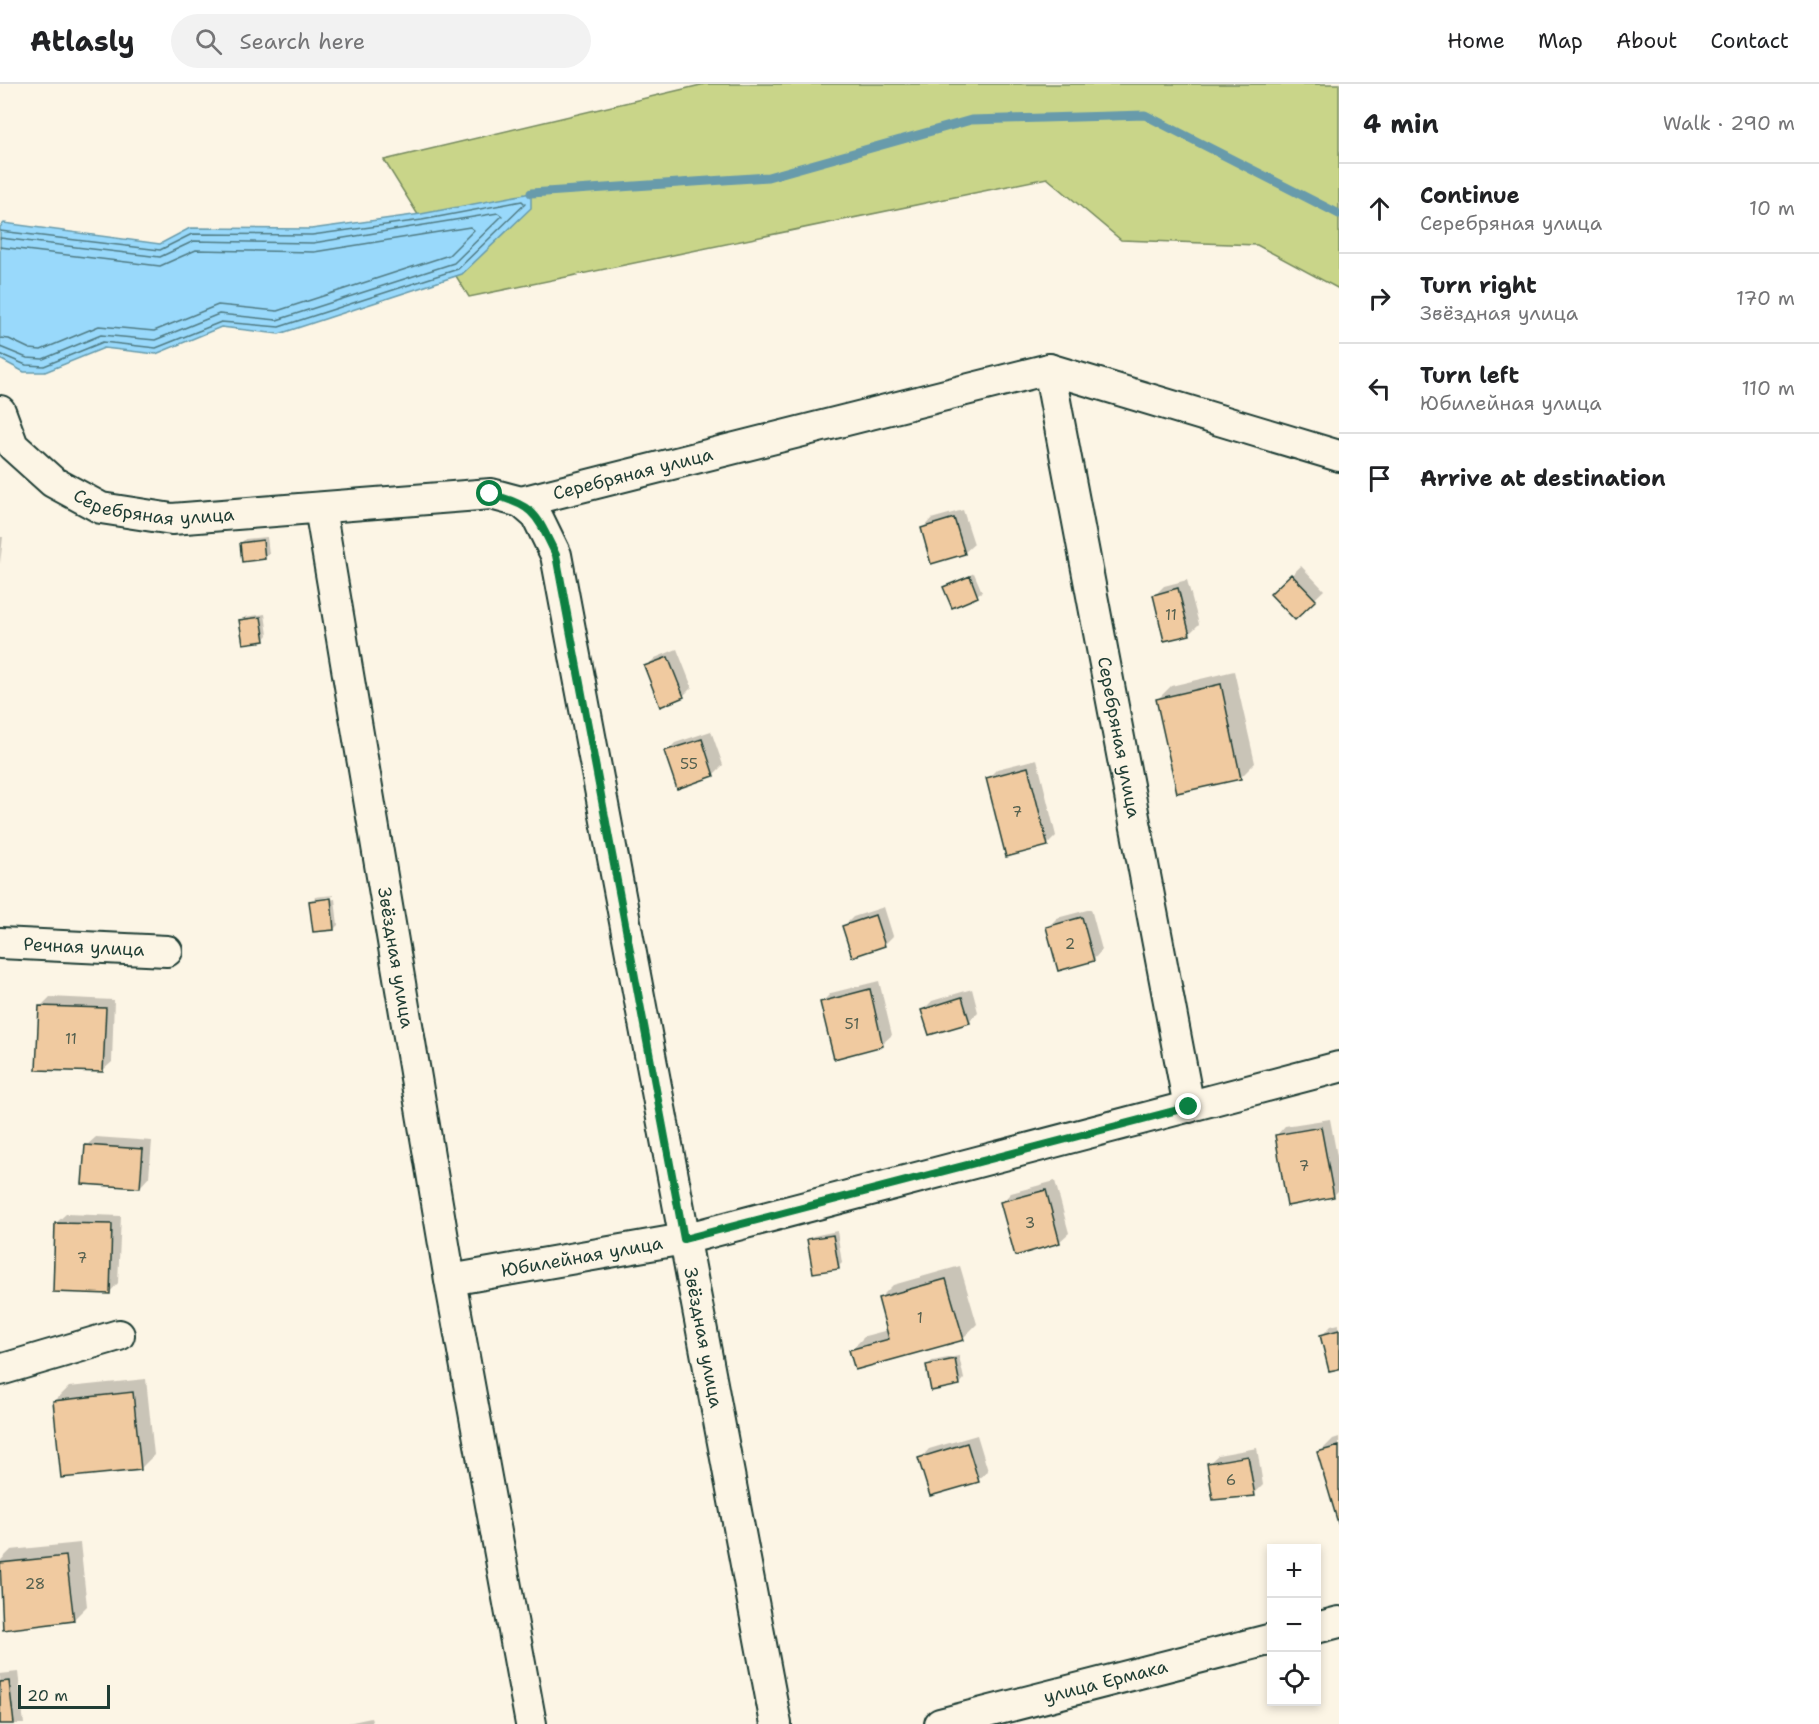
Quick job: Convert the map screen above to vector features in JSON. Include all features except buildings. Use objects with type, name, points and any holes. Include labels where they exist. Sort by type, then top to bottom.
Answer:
[{"type":"street","points":[[1049,369],[1339,456]]},
{"type":"street","name":"Серебряная улица","points":[[0,411],[13,446],[53,482],[101,508],[172,519],[490,494],[521,502],[1049,369],[1189,1107]]},
{"type":"street","name":"Звёздная улица","points":[[521,502],[537,516],[556,555],[776,1724]]},
{"type":"street","name":"Звёздная улица","points":[[320,508],[450,1280],[531,1724]]},
{"type":"street","name":"Речная улица","points":[[0,943],[167,951]]},
{"type":"street","name":"Юбилейная улица","points":[[450,1280],[684,1239],[1339,1068]]},
{"type":"street","points":[[0,1370],[119,1335]]},
{"type":"street","points":[[1321,1627],[1339,1622]]},
{"type":"street","name":"улица Ермака","points":[[940,1724],[1267,1640]]},
{"type":"green space","points":[[705,84],[1339,84],[1339,289],[1257,245],[1121,240],[1047,178],[469,297],[384,160]]},
{"type":"water","points":[[531,193],[531,208],[462,274],[279,334],[221,327],[156,354],[104,348],[45,372],[24,372],[0,359],[0,227],[4,223],[160,244],[190,228],[311,229],[421,214]]},
{"type":"waterway","points":[[531,193],[768,177],[971,120],[1145,115],[1339,214]]},
{"type":"route","points":[[490,494],[521,502],[537,516],[556,555],[684,1239],[1189,1107]]}]
